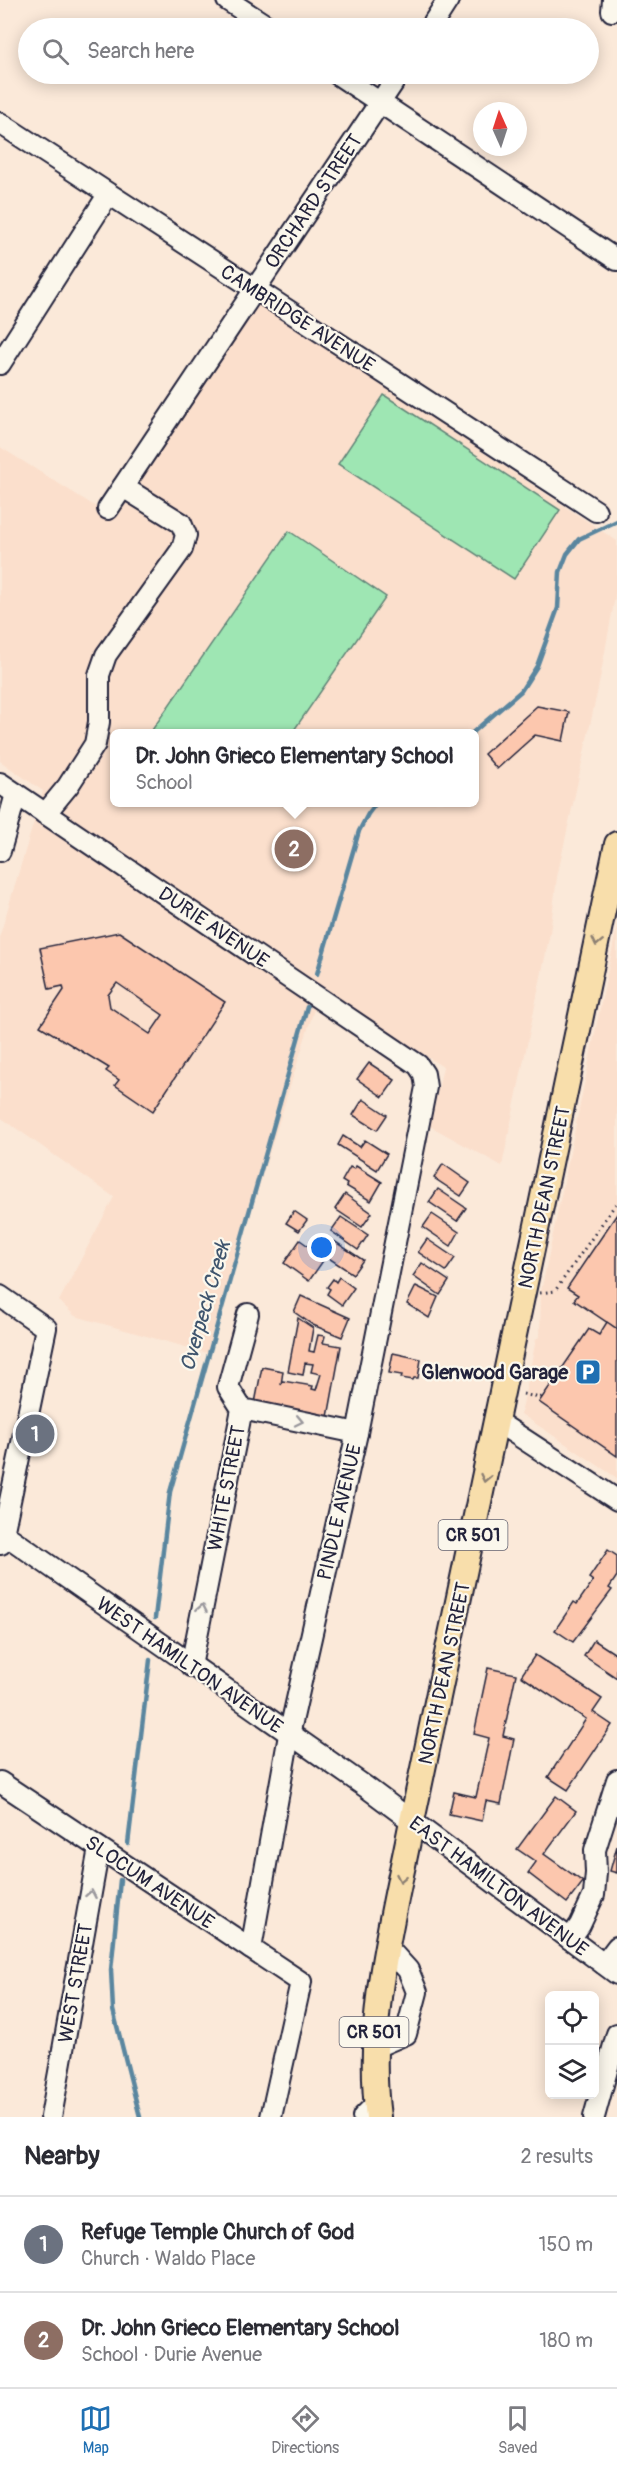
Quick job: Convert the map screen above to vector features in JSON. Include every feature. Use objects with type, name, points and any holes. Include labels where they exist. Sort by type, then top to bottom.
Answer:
[{"type":"main road","name":"NORTH DEAN STREET","points":[[372,2113],[376,2013],[412,1821],[617,844]]},
{"type":"street","points":[[227,0],[255,18]]},
{"type":"street","points":[[436,18],[448,0]]},
{"type":"street","points":[[352,84],[617,260]]},
{"type":"street","name":"ORCHARD STREET","points":[[108,509],[392,84]]},
{"type":"street","name":"CAMBRIDGE AVENUE","points":[[0,123],[596,511]]},
{"type":"street","points":[[0,364],[108,195]]},
{"type":"street","points":[[45,814],[68,786],[94,744],[99,722],[99,675],[106,655],[182,549],[186,534],[181,523],[123,487]]},
{"type":"street","points":[[0,851],[8,788]]},
{"type":"street","name":"DURIE AVENUE","points":[[8,788],[408,1059],[424,1074]]},
{"type":"street","name":"PINDLE AVENUE","points":[[251,1949],[290,1735],[357,1433],[426,1087],[424,1074]]},
{"type":"street","points":[[0,1296],[46,1328],[1,1537]]},
{"type":"street","name":"WHITE STREET","points":[[191,1666],[242,1409],[228,1387],[248,1314]]},
{"type":"street","points":[[242,1409],[357,1433]]},
{"type":"street","points":[[496,1420],[617,1500]]},
{"type":"street","name":"WEST HAMILTON AVENUE","points":[[1,1537],[380,1798]]},
{"type":"street","points":[[570,1939],[580,1925],[594,1895],[595,1850],[617,1780]]},
{"type":"street","name":"SLOCUM AVENUE","points":[[0,1782],[301,1982],[271,2117]]},
{"type":"street","name":"EAST HAMILTON AVENUE","points":[[380,1798],[610,1969]]},
{"type":"street","name":"WEST STREET","points":[[51,2117],[99,1848]]},
{"type":"street","points":[[610,1969],[617,1947]]},
{"type":"street","points":[[373,2048],[406,2034],[417,1992],[408,1970],[388,1948]]},
{"type":"street","points":[[594,2116],[617,2034]]},
{"type":"path","points":[[538,1293],[555,1291],[617,1202]]},
{"type":"path","points":[[523,1394],[540,1398],[546,1392]]},
{"type":"shaded area","points":[[259,304],[617,541],[617,586],[599,684],[557,877],[550,933],[502,1166],[430,1126],[443,1067],[321,987],[207,1353],[75,1316],[59,1301],[114,1197],[0,1117],[0,935],[43,791],[0,761],[0,447],[114,518]]},
{"type":"shaded area","points":[[617,927],[617,1478],[521,1414],[536,1339],[540,1336],[541,1292]]},
{"type":"green space","points":[[384,395],[560,510],[514,579],[338,464]]},
{"type":"green space","points":[[289,531],[386,597],[295,729],[153,729]]},
{"type":"building","points":[[537,706],[569,712],[563,741],[535,735],[497,769],[484,754]]},
{"type":"building","points":[[119,932],[225,1002],[153,1111],[115,1085],[119,1080],[106,1071],[109,1068],[40,1026],[64,990],[63,986],[49,989],[40,948]],"holes":[[[117,983],[163,1015],[150,1034],[110,1007],[108,995]]]},
{"type":"building","points":[[369,1063],[395,1080],[383,1097],[357,1079]]},
{"type":"building","points":[[363,1099],[387,1115],[377,1130],[353,1115]]},
{"type":"building","points":[[343,1136],[360,1147],[365,1140],[387,1154],[377,1170],[338,1145]]},
{"type":"building","points":[[443,1164],[470,1183],[461,1196],[434,1178]]},
{"type":"building","points":[[356,1166],[382,1182],[371,1201],[346,1186],[347,1184],[342,1181],[350,1167],[354,1169]]},
{"type":"building","points":[[438,1189],[466,1208],[457,1221],[429,1202]]},
{"type":"building","points":[[345,1194],[372,1213],[362,1227],[335,1209]]},
{"type":"building","points":[[294,1211],[307,1220],[299,1231],[286,1223]]},
{"type":"building","points":[[432,1214],[459,1232],[451,1246],[423,1227]]},
{"type":"building","points":[[617,1214],[617,1329],[574,1300],[578,1295],[567,1288]]},
{"type":"building","points":[[341,1217],[368,1235],[358,1250],[331,1231]]},
{"type":"building","points":[[427,1239],[455,1258],[446,1271],[418,1252]]},
{"type":"building","points":[[300,1240],[325,1258],[309,1281],[284,1263]]},
{"type":"building","points":[[334,1241],[363,1260],[353,1274],[324,1255]]},
{"type":"building","points":[[422,1263],[449,1281],[440,1295],[413,1276]]},
{"type":"building","points":[[339,1277],[354,1288],[342,1305],[327,1294],[330,1289],[327,1287],[333,1279],[336,1282]]},
{"type":"building","points":[[416,1286],[438,1297],[429,1318],[407,1304]]},
{"type":"building","points":[[301,1296],[350,1318],[342,1337],[313,1325],[294,1312]]},
{"type":"building","points":[[298,1318],[313,1328],[309,1351],[314,1352],[318,1335],[325,1336],[323,1343],[341,1346],[328,1417],[255,1403],[262,1367],[283,1371],[281,1385],[283,1381],[313,1386],[312,1389],[316,1390],[321,1374],[311,1372],[313,1364],[305,1363],[303,1375],[288,1372]]},
{"type":"building","name":"Glenwood Garage","points":[[607,1322],[617,1329],[617,1456],[539,1402],[589,1329],[599,1335]]},
{"type":"building","points":[[393,1353],[421,1359],[418,1378],[413,1380],[401,1378],[402,1375],[389,1373]]},
{"type":"building","points":[[608,1550],[617,1556],[617,1576],[609,1588],[612,1590],[573,1642],[555,1630],[574,1602],[577,1604],[593,1581],[589,1578]]},
{"type":"building","points":[[594,1640],[617,1655],[617,1678],[584,1656]]},
{"type":"building","points":[[535,1655],[602,1699],[593,1712],[612,1725],[568,1790],[548,1777],[586,1719],[521,1676]]},
{"type":"building","points":[[488,1668],[516,1674],[503,1736],[514,1739],[501,1804],[486,1801],[482,1821],[449,1814],[454,1792],[476,1797],[489,1738],[474,1734]]},
{"type":"building","points":[[556,1796],[576,1811],[544,1854],[583,1882],[567,1903],[528,1873],[536,1862],[517,1849]]},
{"type":"building","points":[[617,1846],[617,1873],[610,1871]]},
{"type":"waterway","name":"Overpeck Creek","points":[[477,729],[521,691],[537,666],[558,608],[560,572],[567,554],[579,539],[617,521]]},
{"type":"waterway","name":"Overpeck Creek","points":[[317,974],[359,831],[373,807]]},
{"type":"waterway","name":"Overpeck Creek","points":[[155,1618],[170,1492],[307,1007]]},
{"type":"waterway","name":"Overpeck Creek","points":[[128,1844],[150,1660]]},
{"type":"waterway","name":"Overpeck Creek","points":[[120,1880],[111,1970],[113,2010],[140,2117]]},
{"type":"place","name":"Dr. John Grieco Elementary School","points":[[294,849]]},
{"type":"place","name":"Glenwood Garage","points":[[588,1372]]},
{"type":"place","name":"Refuge Temple Church of God","points":[[35,1434]]}]
